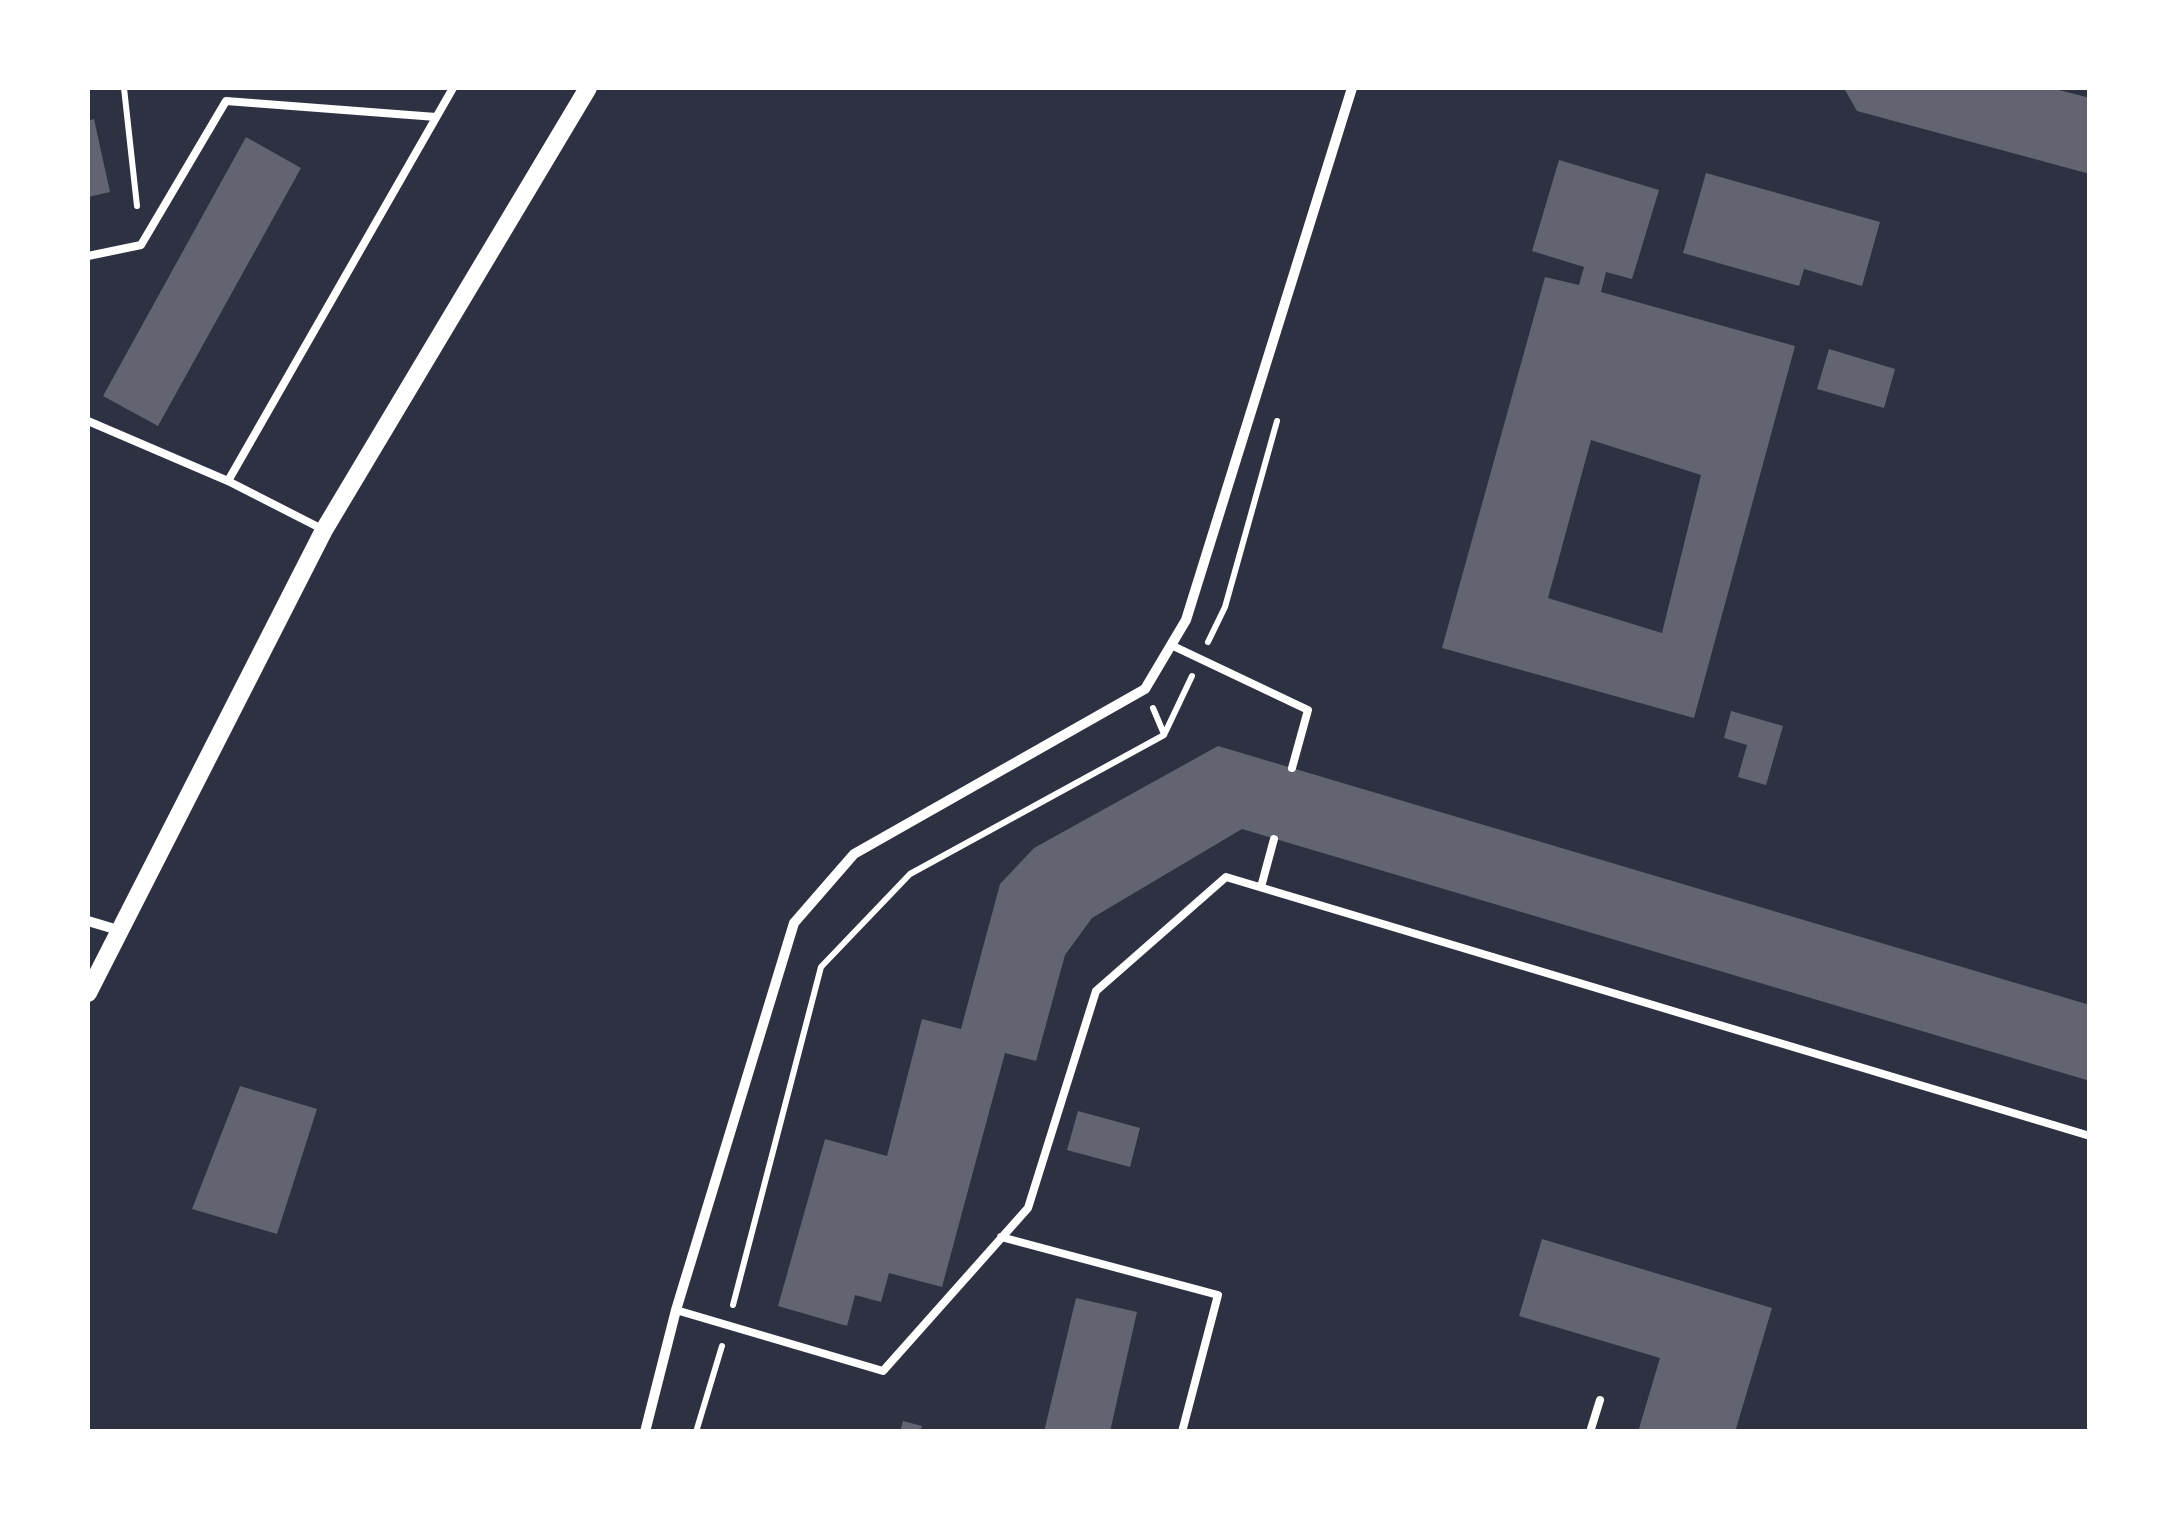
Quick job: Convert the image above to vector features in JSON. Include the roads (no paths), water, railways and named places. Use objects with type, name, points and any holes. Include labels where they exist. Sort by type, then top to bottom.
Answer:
[{"type":"street","points":[[88,993],[324,530],[588,88]]},
{"type":"street","points":[[645,1432],[676,1310],[794,923],[854,854],[1145,689],[1186,620],[1352,88]]},
{"type":"street","points":[[88,921],[118,930]]},
{"type":"lane","points":[[228,481],[453,88]]},
{"type":"lane","points":[[88,256],[141,245],[226,101],[436,117]]},
{"type":"lane","points":[[88,421],[228,481],[324,530]]},
{"type":"lane","points":[[1171,644],[1308,710],[1292,768]]},
{"type":"lane","points":[[1261,887],[1274,838]]},
{"type":"lane","points":[[676,1310],[883,1371],[1028,1208],[1096,990],[1226,877],[2090,1136]]},
{"type":"lane","points":[[1002,1238],[1218,1296],[1182,1432]]},
{"type":"lane","points":[[1590,1432],[1600,1400]]}]
